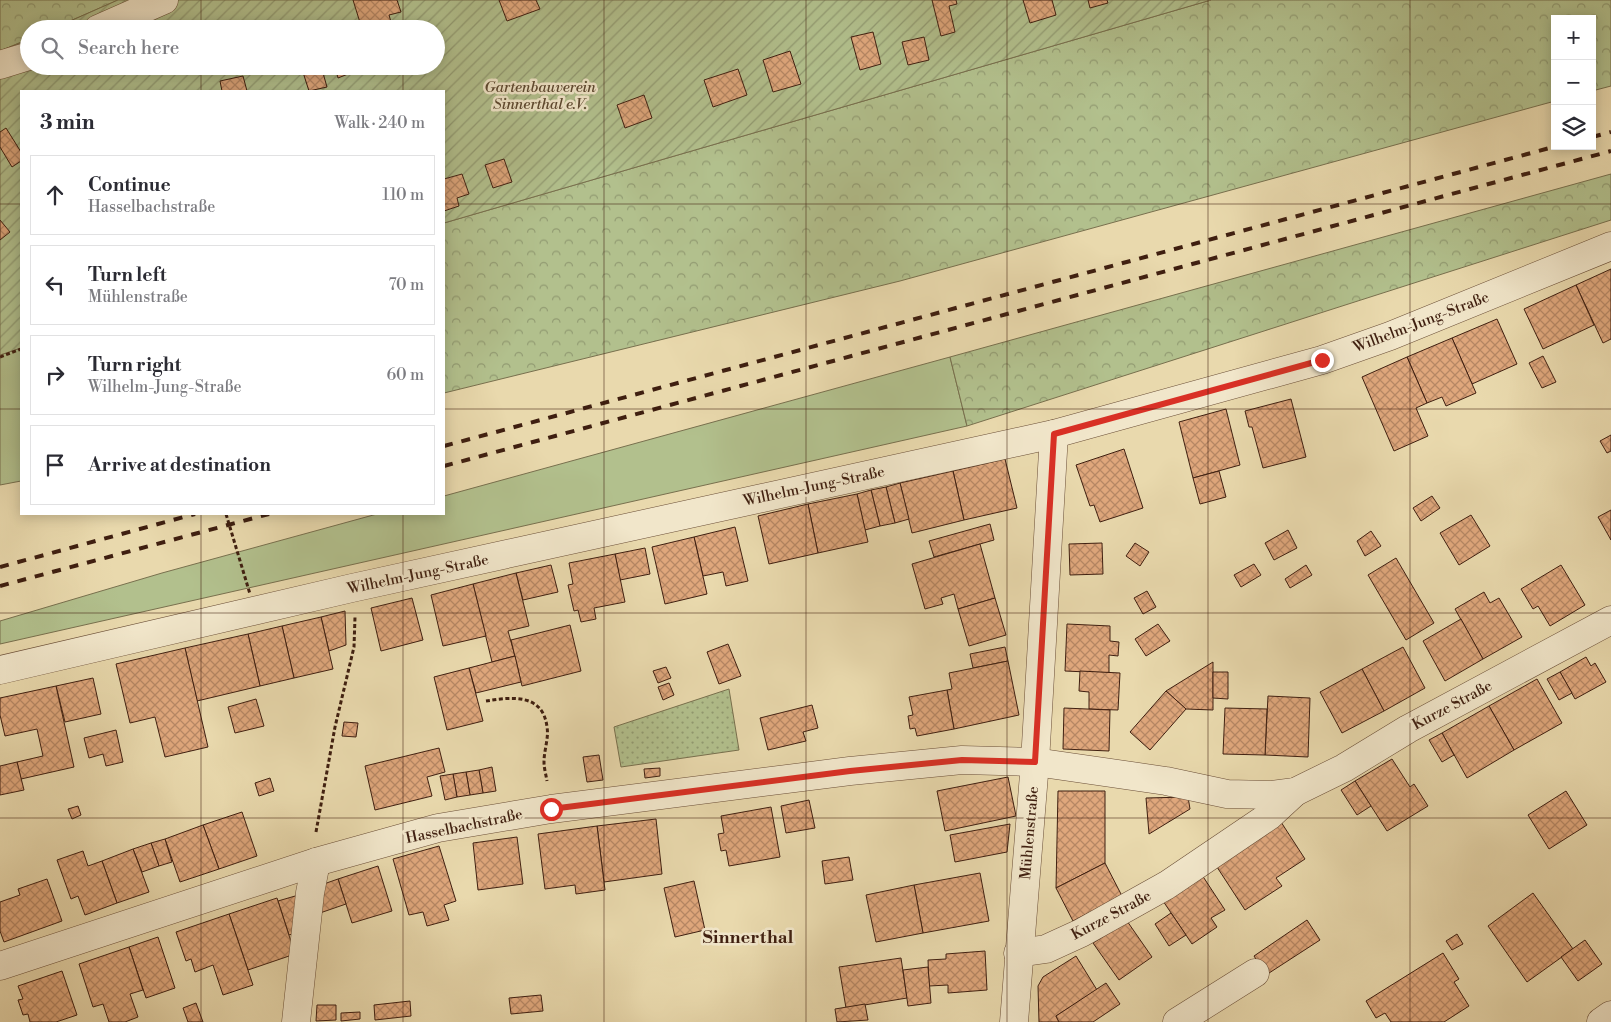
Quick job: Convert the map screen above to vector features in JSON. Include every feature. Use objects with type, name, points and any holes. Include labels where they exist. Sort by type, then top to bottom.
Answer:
[{"type":"street","points":[[118,20],[164,0]]},
{"type":"street","points":[[0,65],[20,59]]},
{"type":"street","name":"Wilhelm-Jung-Straße","points":[[0,670],[352,588],[1054,434],[1322,360],[1390,336],[1611,246]]},
{"type":"street","name":"Mühlenstraße","points":[[1014,1022],[1018,953],[1035,762],[1054,434]]},
{"type":"street","name":"Kurze Straße","points":[[1035,762],[1166,781],[1227,794],[1272,796],[1295,792],[1344,768],[1408,729],[1611,620]]},
{"type":"street","name":"Hasselbachstraße","points":[[0,966],[316,862],[438,828],[551,809],[850,771],[962,760],[1035,762]]},
{"type":"street","name":"Kurze Straße","points":[[1018,953],[1046,949],[1081,933],[1167,885],[1270,816],[1295,792]]},
{"type":"street","points":[[296,1022],[310,893],[316,862]]},
{"type":"street","points":[[1177,1022],[1255,973]]},
{"type":"street","points":[[1601,1022],[1611,1015]]},
{"type":"path","points":[[0,357],[20,349]]},
{"type":"path","points":[[226,515],[250,594]]},
{"type":"path","points":[[316,862],[315,837],[320,805],[335,727],[354,647],[355,622],[352,588]]},
{"type":"path","points":[[486,701],[512,697],[528,700],[543,712],[547,728],[544,761],[551,809]]},
{"type":"green space","points":[[0,0],[118,0],[72,20],[20,20],[20,43],[0,51]]},
{"type":"green space","name":"Gartenbauverein Sinnerthal e.V.","points":[[118,0],[1211,0],[445,223],[445,90],[20,90],[20,348],[0,355],[0,51],[20,43],[20,75],[445,75],[445,20],[72,20]]},
{"type":"green space","points":[[1211,0],[1611,0],[1611,86],[1596,90],[1596,15],[1551,15],[1551,102],[900,281],[445,393],[445,223]]},
{"type":"green space","points":[[1611,174],[1611,220],[967,426],[950,357]]},
{"type":"green space","points":[[20,348],[20,481],[0,485],[0,355]]},
{"type":"green space","points":[[950,357],[967,426],[0,644],[0,621],[162,573],[373,515],[445,515],[445,496]]},
{"type":"green space","points":[[729,689],[739,750],[621,767],[614,727]]},
{"type":"building","points":[[353,0],[397,0],[401,12],[389,15],[390,20],[359,20]]},
{"type":"building","points":[[499,0],[536,0],[540,9],[507,21]]},
{"type":"building","points":[[932,0],[956,0],[957,4],[949,6],[955,32],[941,36]]},
{"type":"building","points":[[1023,0],[1052,0],[1056,15],[1030,23]]},
{"type":"building","points":[[1088,0],[1107,0],[1108,3],[1090,8]]},
{"type":"building","points":[[873,32],[881,64],[860,70],[851,37]]},
{"type":"building","points":[[924,37],[929,60],[908,65],[902,42]]},
{"type":"building","points":[[790,51],[801,84],[773,92],[763,60]]},
{"type":"building","points":[[738,69],[747,95],[713,107],[704,80]]},
{"type":"building","points":[[304,75],[324,75],[327,87],[309,90]]},
{"type":"building","points":[[243,76],[247,90],[222,90],[220,81]]},
{"type":"building","points":[[644,95],[652,118],[625,128],[617,105]]},
{"type":"building","points":[[6,128],[20,150],[20,162],[12,167],[0,147],[0,132]]},
{"type":"building","points":[[504,159],[512,182],[493,188],[485,165]]},
{"type":"building","points":[[462,174],[469,194],[457,198],[459,206],[445,211],[445,179]]},
{"type":"building","points":[[0,220],[10,232],[0,240]]},
{"type":"building","points":[[1611,269],[1611,339],[1603,343],[1576,285]]},
{"type":"building","points":[[1576,285],[1594,325],[1543,349],[1524,309]]},
{"type":"building","points":[[1497,319],[1517,364],[1472,384],[1452,338]]},
{"type":"building","points":[[1452,338],[1476,393],[1446,406],[1442,397],[1427,403],[1407,357]]},
{"type":"building","points":[[1543,356],[1556,382],[1542,388],[1529,363]]},
{"type":"building","points":[[1407,357],[1427,403],[1416,408],[1428,436],[1394,451],[1362,377]]},
{"type":"building","points":[[1291,399],[1306,457],[1263,468],[1252,427],[1249,427],[1245,411]]},
{"type":"building","points":[[1226,409],[1240,465],[1193,478],[1179,422]]},
{"type":"building","points":[[1611,435],[1611,451],[1607,453],[1600,441]]},
{"type":"building","points":[[1124,449],[1143,508],[1100,522],[1094,505],[1090,506],[1076,465]]},
{"type":"building","points":[[1005,459],[1017,508],[964,520],[953,471]]},
{"type":"building","points":[[953,471],[964,520],[912,533],[900,483]]},
{"type":"building","points":[[1219,471],[1226,497],[1200,504],[1193,478]]},
{"type":"building","points":[[900,483],[909,519],[895,523],[886,487]]},
{"type":"building","points":[[886,487],[895,523],[880,526],[871,490]]},
{"type":"building","points":[[871,490],[880,526],[865,530],[857,494]]},
{"type":"building","points":[[857,494],[868,542],[818,553],[808,504]]},
{"type":"building","points":[[1432,496],[1440,508],[1421,521],[1413,508]]},
{"type":"building","points":[[808,504],[818,553],[769,564],[758,516]]},
{"type":"building","points":[[1611,510],[1611,540],[1598,517]]},
{"type":"building","points":[[1471,515],[1490,546],[1459,565],[1440,533]]},
{"type":"building","points":[[990,524],[994,540],[934,557],[929,541]]},
{"type":"building","points":[[735,527],[748,581],[726,586],[723,572],[703,576],[694,537]]},
{"type":"building","points":[[1288,530],[1297,548],[1274,560],[1265,543]]},
{"type":"building","points":[[1371,531],[1381,546],[1365,556],[1357,541]]},
{"type":"building","points":[[694,537],[707,594],[665,604],[652,547]]},
{"type":"building","points":[[1102,543],[1103,574],[1070,575],[1069,544]]},
{"type":"building","points":[[1135,543],[1149,552],[1140,566],[1126,556]]},
{"type":"building","points":[[980,544],[995,598],[958,609],[954,594],[941,598],[943,604],[925,609],[912,564]]},
{"type":"building","points":[[645,548],[650,574],[620,580],[615,554]]},
{"type":"building","points":[[615,554],[625,602],[594,608],[596,619],[581,622],[578,610],[574,611],[568,585],[573,584],[569,563]]},
{"type":"building","points":[[1396,558],[1434,623],[1406,640],[1368,575]]},
{"type":"building","points":[[1254,564],[1261,575],[1241,587],[1234,575]]},
{"type":"building","points":[[551,565],[558,592],[523,600],[516,573]]},
{"type":"building","points":[[1306,565],[1312,575],[1290,588],[1285,579]]},
{"type":"building","points":[[1561,565],[1585,605],[1550,626],[1538,606],[1533,609],[1521,589]]},
{"type":"building","points":[[516,573],[529,626],[508,631],[515,656],[492,662],[473,584]]},
{"type":"building","points":[[473,584],[486,636],[443,646],[431,595]]},
{"type":"building","points":[[1147,591],[1156,607],[1143,614],[1134,598]]},
{"type":"building","points":[[1484,592],[1490,603],[1499,598],[1522,637],[1483,659],[1455,609]]},
{"type":"building","points":[[412,598],[423,640],[381,651],[371,608]]},
{"type":"building","points":[[995,598],[1006,635],[969,646],[958,609]]},
{"type":"building","points":[[345,611],[346,645],[329,651],[321,617]]},
{"type":"building","points":[[321,617],[333,669],[294,678],[282,626]]},
{"type":"building","points":[[1461,619],[1483,659],[1445,681],[1423,641]]},
{"type":"building","points":[[1067,624],[1110,626],[1110,641],[1119,642],[1118,656],[1109,655],[1109,673],[1065,671]]},
{"type":"building","points":[[1158,624],[1170,641],[1146,656],[1135,639]]},
{"type":"building","points":[[570,625],[581,671],[522,686],[511,640]]},
{"type":"building","points":[[282,626],[294,678],[260,686],[248,634]]},
{"type":"building","points":[[248,634],[260,686],[197,701],[185,648]]},
{"type":"building","points":[[728,644],[741,676],[719,684],[707,652]]},
{"type":"building","points":[[1005,647],[1008,661],[973,668],[970,654]]},
{"type":"building","points":[[1403,647],[1425,688],[1384,711],[1362,669]]},
{"type":"building","points":[[185,648],[208,747],[165,757],[155,717],[130,723],[116,664]]},
{"type":"building","points":[[515,656],[521,682],[476,693],[469,668]]},
{"type":"building","points":[[1586,657],[1591,666],[1595,663],[1606,682],[1575,699],[1560,672]]},
{"type":"building","points":[[1008,661],[1019,715],[954,729],[947,690],[952,689],[949,673]]},
{"type":"building","points":[[1213,662],[1213,710],[1186,709],[1166,691]]},
{"type":"building","points":[[666,667],[671,678],[658,683],[653,671]]},
{"type":"building","points":[[469,668],[483,721],[447,730],[434,677]]},
{"type":"building","points":[[1362,669],[1384,711],[1342,733],[1320,692]]},
{"type":"building","points":[[1080,671],[1120,673],[1118,710],[1089,709],[1089,692],[1079,691]]},
{"type":"building","points":[[1213,672],[1228,672],[1228,699],[1213,698]]},
{"type":"building","points":[[1560,672],[1572,693],[1559,700],[1547,679]]},
{"type":"building","points":[[93,678],[101,714],[65,722],[56,686]]},
{"type":"building","points":[[1537,679],[1562,723],[1514,750],[1489,706]]},
{"type":"building","points":[[669,683],[674,695],[663,700],[658,687]]},
{"type":"building","points":[[56,686],[74,767],[21,779],[17,762],[43,756],[37,729],[5,736],[0,715],[0,698]]},
{"type":"building","points":[[947,690],[954,729],[917,736],[915,728],[910,729],[908,716],[913,715],[909,697]]},
{"type":"building","points":[[1166,691],[1186,709],[1150,750],[1130,732]]},
{"type":"building","points":[[1268,696],[1310,698],[1308,757],[1265,755]]},
{"type":"building","points":[[256,699],[264,726],[235,733],[228,707]]},
{"type":"building","points":[[812,705],[818,728],[803,732],[806,741],[768,750],[760,718]]},
{"type":"building","points":[[1489,706],[1514,750],[1467,778],[1442,733]]},
{"type":"building","points":[[1064,708],[1110,710],[1109,751],[1063,749]]},
{"type":"building","points":[[1225,708],[1267,709],[1265,755],[1223,754]]},
{"type":"building","points":[[344,722],[358,723],[356,737],[342,736]]},
{"type":"building","points":[[116,730],[123,762],[106,766],[103,754],[89,758],[84,738]]},
{"type":"building","points":[[1442,733],[1454,755],[1442,762],[1429,740]]},
{"type":"building","points":[[439,748],[445,772],[427,777],[432,796],[375,810],[365,766]]},
{"type":"building","points":[[599,755],[603,780],[587,782],[583,757]]},
{"type":"building","points":[[1392,759],[1410,787],[1414,784],[1428,806],[1387,831],[1355,781]]},
{"type":"building","points":[[17,762],[24,790],[0,795],[0,766]]},
{"type":"building","points":[[492,767],[496,791],[483,793],[479,770]]},
{"type":"building","points":[[660,768],[660,776],[645,778],[644,769]]},
{"type":"building","points":[[479,770],[483,793],[470,795],[466,772]]},
{"type":"building","points":[[466,772],[470,795],[457,797],[453,774]]},
{"type":"building","points":[[453,774],[457,797],[445,800],[440,776]]},
{"type":"building","points":[[1008,777],[1016,816],[945,831],[937,791]]},
{"type":"building","points":[[270,778],[274,791],[259,796],[255,783]]},
{"type":"building","points":[[1355,781],[1371,806],[1357,815],[1341,790]]},
{"type":"building","points":[[1058,791],[1105,791],[1105,863],[1056,888]]},
{"type":"building","points":[[1566,791],[1587,825],[1549,849],[1528,815]]},
{"type":"building","points":[[1188,797],[1190,809],[1149,834],[1146,798]]},
{"type":"building","points":[[809,800],[815,828],[786,833],[781,806]]},
{"type":"building","points":[[78,806],[81,815],[72,819],[68,809]]},
{"type":"building","points":[[771,807],[780,857],[729,866],[726,850],[721,851],[718,834],[724,833],[721,816]]},
{"type":"building","points":[[242,812],[257,856],[219,869],[203,825]]},
{"type":"building","points":[[656,819],[662,874],[604,882],[597,826]]},
{"type":"building","points":[[1281,822],[1305,859],[1276,878],[1282,886],[1245,910],[1215,864]]},
{"type":"building","points":[[1010,824],[1007,852],[955,862],[950,835]]},
{"type":"building","points":[[203,825],[219,869],[180,882],[165,839]]},
{"type":"building","points":[[597,826],[605,890],[576,894],[575,885],[545,889],[538,834]]},
{"type":"building","points":[[517,837],[523,884],[478,890],[473,843]]},
{"type":"building","points":[[165,839],[172,862],[159,866],[151,843]]},
{"type":"building","points":[[151,843],[159,866],[142,872],[133,849]]},
{"type":"building","points":[[439,846],[456,901],[444,905],[449,920],[427,926],[423,912],[409,915],[393,859]]},
{"type":"building","points":[[133,849],[149,892],[117,903],[102,861]]},
{"type":"building","points":[[83,851],[88,866],[102,861],[117,903],[85,915],[78,896],[71,899],[57,860]]},
{"type":"building","points":[[849,857],[853,880],[825,884],[822,861]]},
{"type":"building","points":[[1105,863],[1122,896],[1073,921],[1056,888]]},
{"type":"building","points":[[378,866],[392,911],[352,923],[338,879]]},
{"type":"building","points":[[1200,872],[1225,910],[1211,918],[1217,927],[1192,944],[1161,898]]},
{"type":"building","points":[[980,873],[989,921],[923,933],[914,885]]},
{"type":"building","points":[[47,879],[62,921],[4,942],[0,931],[0,902],[20,895],[18,889]]},
{"type":"building","points":[[338,879],[346,904],[317,914],[318,886]]},
{"type":"building","points":[[694,881],[705,930],[675,937],[664,888]]},
{"type":"building","points":[[914,885],[923,933],[876,942],[866,895]]},
{"type":"building","points":[[1533,893],[1573,949],[1527,982],[1488,926]]},
{"type":"building","points":[[302,894],[299,932],[289,935],[278,901]]},
{"type":"building","points":[[277,898],[295,954],[248,970],[229,914]]},
{"type":"building","points":[[1171,913],[1186,935],[1169,946],[1155,924]]},
{"type":"building","points":[[229,914],[253,985],[223,995],[213,965],[195,972],[191,959],[186,961],[176,932]]},
{"type":"building","points":[[1307,920],[1320,940],[1266,975],[1254,956]]},
{"type":"building","points":[[1127,921],[1152,957],[1119,980],[1093,943]]},
{"type":"building","points":[[1457,934],[1463,944],[1452,950],[1446,941]]},
{"type":"building","points":[[158,937],[175,988],[146,998],[129,947]]},
{"type":"building","points":[[1585,940],[1602,964],[1578,981],[1561,957]]},
{"type":"building","points":[[129,947],[143,990],[130,994],[138,1017],[125,1022],[109,1022],[103,1004],[93,1007],[79,964]]},
{"type":"building","points":[[985,951],[987,990],[948,993],[948,985],[929,986],[928,960],[946,959],[946,954]]},
{"type":"building","points":[[1443,953],[1459,979],[1454,982],[1469,1006],[1444,1022],[1391,1022],[1385,1013],[1376,1018],[1366,1001]]},
{"type":"building","points":[[1076,956],[1097,990],[1056,1016],[1059,1022],[1039,1022],[1038,986],[1043,977]]},
{"type":"building","points":[[901,958],[907,998],[846,1008],[839,967]]},
{"type":"building","points":[[928,967],[931,1003],[908,1006],[903,970]]},
{"type":"building","points":[[62,971],[77,1015],[56,1022],[30,1022],[28,1014],[23,1015],[18,1000],[23,999],[18,986]]},
{"type":"building","points":[[1106,983],[1120,1004],[1093,1022],[1059,1022],[1056,1016]]},
{"type":"building","points":[[541,995],[543,1011],[511,1014],[509,998]]},
{"type":"building","points":[[410,1001],[411,1016],[375,1020],[374,1005]]},
{"type":"building","points":[[196,1003],[203,1022],[188,1022],[183,1008]]},
{"type":"building","points":[[865,1004],[868,1020],[837,1022],[835,1009]]},
{"type":"building","points":[[317,1005],[336,1005],[336,1020],[316,1021]]},
{"type":"building","points":[[360,1012],[360,1019],[341,1021],[341,1013]]},
{"type":"railway","points":[[1596,136],[1611,132]]},
{"type":"railway","points":[[445,446],[1551,148]]},
{"type":"railway","points":[[445,466],[1611,151]]},
{"type":"railway","points":[[0,567],[191,515]]},
{"type":"railway","points":[[0,586],[265,515]]},
{"type":"district","name":"Sinnerthal","points":[[748,937]]},
{"type":"route","points":[[551,809],[628,801],[850,771],[962,760],[1035,762],[1054,434],[1322,360]]}]
